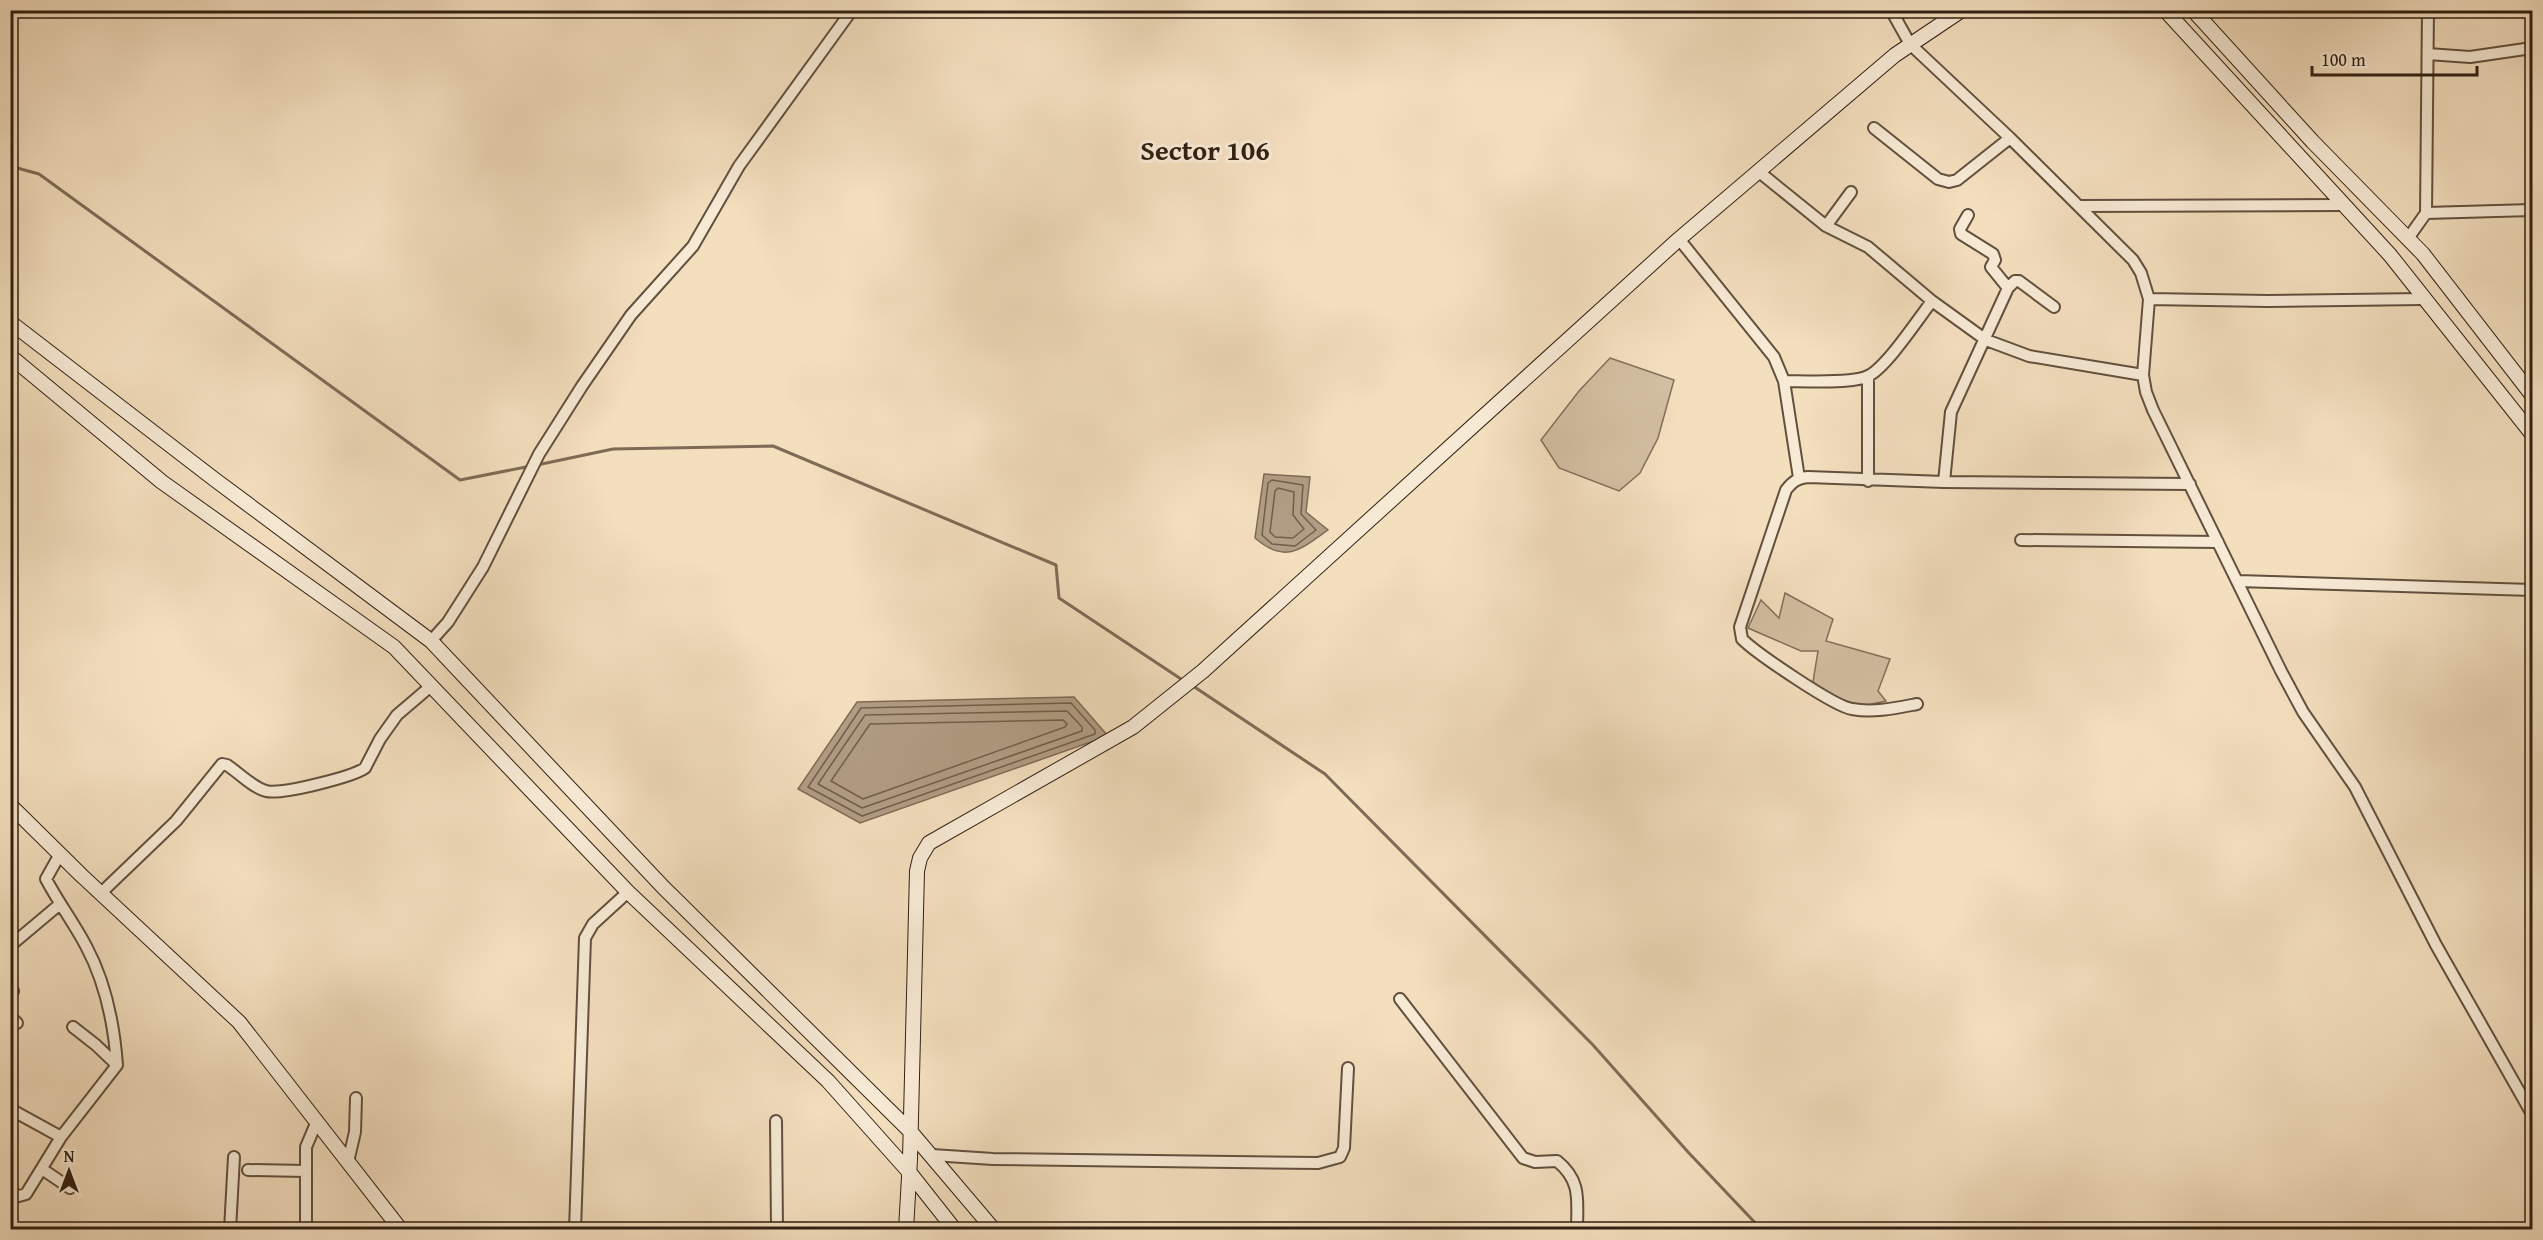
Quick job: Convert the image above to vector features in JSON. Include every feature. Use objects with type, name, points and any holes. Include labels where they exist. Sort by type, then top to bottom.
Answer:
[{"type":"street","points":[[431,641],[448,622],[483,567],[539,454],[582,386],[631,315],[693,246],[738,166],[852,10]]},
{"type":"street","points":[[1891,10],[1910,44],[2010,138],[2133,260],[2144,279],[2149,299],[2144,375],[2146,392],[2153,410],[2303,712],[2355,787],[2436,945],[2532,1114]]},
{"type":"street","points":[[906,1230],[914,917],[917,871],[929,843],[1133,726],[1185,686],[1679,239],[1910,44],[1962,10]]},
{"type":"street","points":[[2164,10],[2390,255],[2532,434]]},
{"type":"street","points":[[2193,10],[2313,142],[2409,237],[2532,394]]},
{"type":"street","points":[[2409,237],[2426,213],[2428,10]]},
{"type":"street","points":[[2428,54],[2470,57],[2532,48]]},
{"type":"street","points":[[1874,128],[1938,179],[1949,182],[1957,180],[2010,138]]},
{"type":"street","points":[[1758,171],[1826,226],[1868,247],[1932,301],[1986,340],[2029,356],[2144,375]]},
{"type":"street","points":[[1826,226],[1851,192]]},
{"type":"street","points":[[2080,206],[2343,205]]},
{"type":"street","points":[[2426,213],[2532,210]]},
{"type":"street","points":[[1968,215],[1960,229],[1961,234],[1993,254],[1995,260],[1991,267],[2008,288]]},
{"type":"street","points":[[1679,239],[1774,357],[1784,381],[1798,478]]},
{"type":"street","points":[[1944,482],[1951,412],[2008,288],[2015,281],[2019,281],[2054,307]]},
{"type":"street","points":[[2532,297],[2532,321]]},
{"type":"street","points":[[2149,299],[2268,301],[2423,299]]},
{"type":"street","points":[[1784,381],[1848,380],[1868,377],[1882,365],[1932,301]]},
{"type":"street","points":[[10,322],[214,479],[431,641],[663,887],[910,1131],[994,1230]]},
{"type":"street","points":[[10,356],[162,482],[394,647],[628,892],[828,1081],[909,1173],[955,1230]]},
{"type":"street","points":[[1868,377],[1868,481]]},
{"type":"street","points":[[1917,704],[1867,711],[1849,709],[1827,697],[1742,639],[1740,627],[1786,490],[1798,478],[1868,481],[2190,484]]},
{"type":"street","points":[[2021,540],[2218,542]]},
{"type":"street","points":[[2238,581],[2532,590]]},
{"type":"street","points":[[101,893],[176,820],[219,766],[228,765],[265,790],[276,792],[361,771],[397,715],[431,686]]},
{"type":"street","points":[[10,805],[239,1022],[401,1230]]},
{"type":"street","points":[[10,1191],[21,1196],[26,1194],[61,1137],[117,1065],[109,1000],[87,946],[46,879],[60,854]]},
{"type":"street","points":[[575,1230],[585,938],[593,924],[628,892]]},
{"type":"street","points":[[10,945],[60,904]]},
{"type":"street","points":[[10,986],[12,991],[10,997]]},
{"type":"street","points":[[1400,999],[1523,1158],[1535,1162],[1557,1161],[1573,1179],[1577,1189],[1577,1230]]},
{"type":"street","points":[[73,1027],[117,1065]]},
{"type":"street","points":[[932,1155],[993,1159],[1318,1163],[1331,1161],[1340,1157],[1344,1148],[1348,1068]]},
{"type":"street","points":[[348,1162],[356,1132],[356,1098]]},
{"type":"street","points":[[10,1109],[61,1137]]},
{"type":"street","points":[[306,1230],[306,1147],[316,1121]]},
{"type":"street","points":[[776,1121],[777,1230]]},
{"type":"street","points":[[230,1230],[234,1157]]},
{"type":"street","points":[[42,1170],[70,1188]]},
{"type":"street","points":[[248,1170],[306,1171]]},
{"type":"shaded area","points":[[1610,358],[1674,380],[1658,438],[1640,473],[1619,491],[1559,468],[1541,440],[1579,391]]},
{"type":"shaded area","points":[[1785,593],[1833,619],[1826,641],[1890,659],[1878,691],[1886,701],[1862,706],[1832,696],[1813,682],[1818,651],[1801,651],[1748,628],[1761,600],[1779,618]]},
{"type":"water","points":[[1264,474],[1310,477],[1306,512],[1328,530],[1301,548],[1284,552],[1275,551],[1255,538]]},
{"type":"water","points":[[1074,697],[1108,736],[860,823],[798,789],[857,702]]},
{"type":"waterway","points":[[10,166],[39,174],[460,480],[531,466]]},
{"type":"waterway","points":[[537,465],[613,449],[773,446],[1056,565],[1059,598],[1184,681]]},
{"type":"waterway","points":[[1193,686],[1325,774],[1593,1045],[1688,1152],[1762,1230]]},
{"type":"district","name":"Sector 106","points":[[1205,150]]}]
